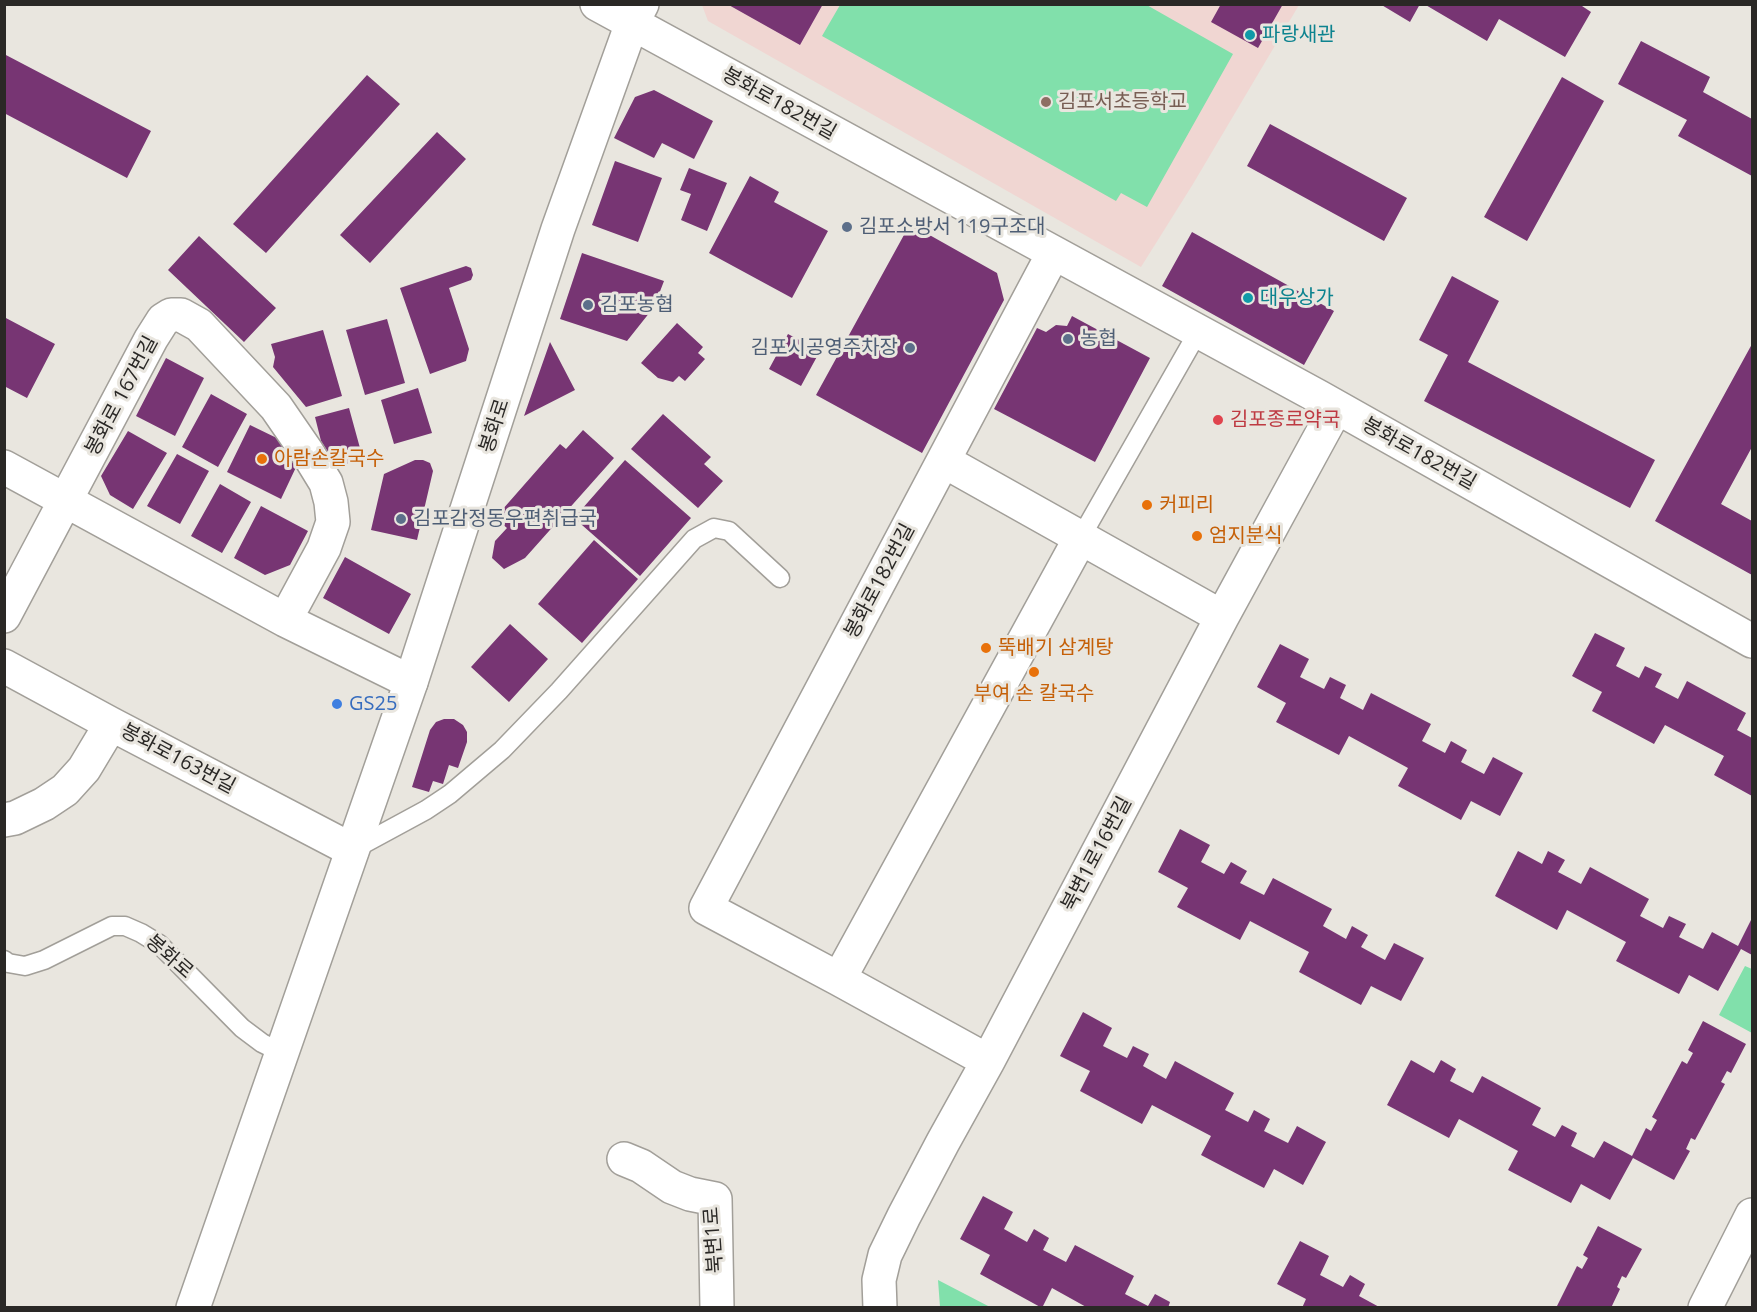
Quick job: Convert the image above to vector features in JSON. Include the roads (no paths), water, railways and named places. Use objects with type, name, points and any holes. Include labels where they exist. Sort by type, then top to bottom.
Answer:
[{"type":"street","name":"봉화로182번길","points":[[597,4],[637,14],[1053,254],[1336,408],[1752,641]]},
{"type":"street","name":"봉화로","points":[[193,1308],[411,682],[558,229],[637,14]]},
{"type":"street","name":"봉화로182번길","points":[[839,979],[706,908],[1053,254]]},
{"type":"street","name":"봉화로 167번길","points":[[4,615],[151,339],[163,320],[171,315],[181,315],[199,325],[276,406],[326,483],[333,522],[324,548],[285,620]]},
{"type":"street","name":"북변1로16번길","points":[[880,1308],[879,1280],[885,1255],[1222,617],[1336,408]]},
{"type":"street","points":[[944,461],[1222,617]]},
{"type":"street","points":[[4,467],[285,620],[411,682]]},
{"type":"street","points":[[988,1061],[839,979],[1081,537]]},
{"type":"street","name":"봉화로163번길","points":[[4,666],[352,850]]},
{"type":"street","points":[[4,820],[15,818],[44,804],[65,790],[84,769],[111,724]]},
{"type":"street","name":"북변1로","points":[[624,1159],[641,1166],[672,1187],[690,1194],[715,1199],[717,1308]]},
{"type":"street","points":[[1705,1308],[1752,1215]]},
{"type":"lane","points":[[1081,537],[1198,332]]},
{"type":"lane","points":[[352,850],[442,799],[502,750],[559,691],[694,539],[714,528],[729,531],[780,578]]},
{"type":"lane","name":"봉화로","points":[[4,960],[25,966],[45,960],[112,926],[125,926],[159,944],[242,1028],[262,1043],[282,1053]]},
{"type":"place","name":"파랑새관","points":[[1250,35]]},
{"type":"place","name":"김포서초등학교","points":[[1046,102]]},
{"type":"place","name":"김포소방서 119구조대","points":[[847,227]]},
{"type":"place","name":"대우상가","points":[[1248,298]]},
{"type":"place","name":"김포농협","points":[[588,305]]},
{"type":"place","name":"농협","points":[[1068,339]]},
{"type":"place","name":"김포시공영주차장","points":[[910,348]]},
{"type":"place","name":"김포종로약국","points":[[1218,420]]},
{"type":"place","name":"아람손칼국수","points":[[262,459]]},
{"type":"place","name":"커피리","points":[[1147,505]]},
{"type":"place","name":"김포감정동우편취급국","points":[[401,519]]},
{"type":"place","name":"엄지분식","points":[[1197,536]]},
{"type":"place","name":"뚝배기 삼계탕","points":[[986,648]]},
{"type":"place","name":"부여 손 칼국수","points":[[1034,672]]},
{"type":"place","name":"GS25","points":[[337,704]]}]
